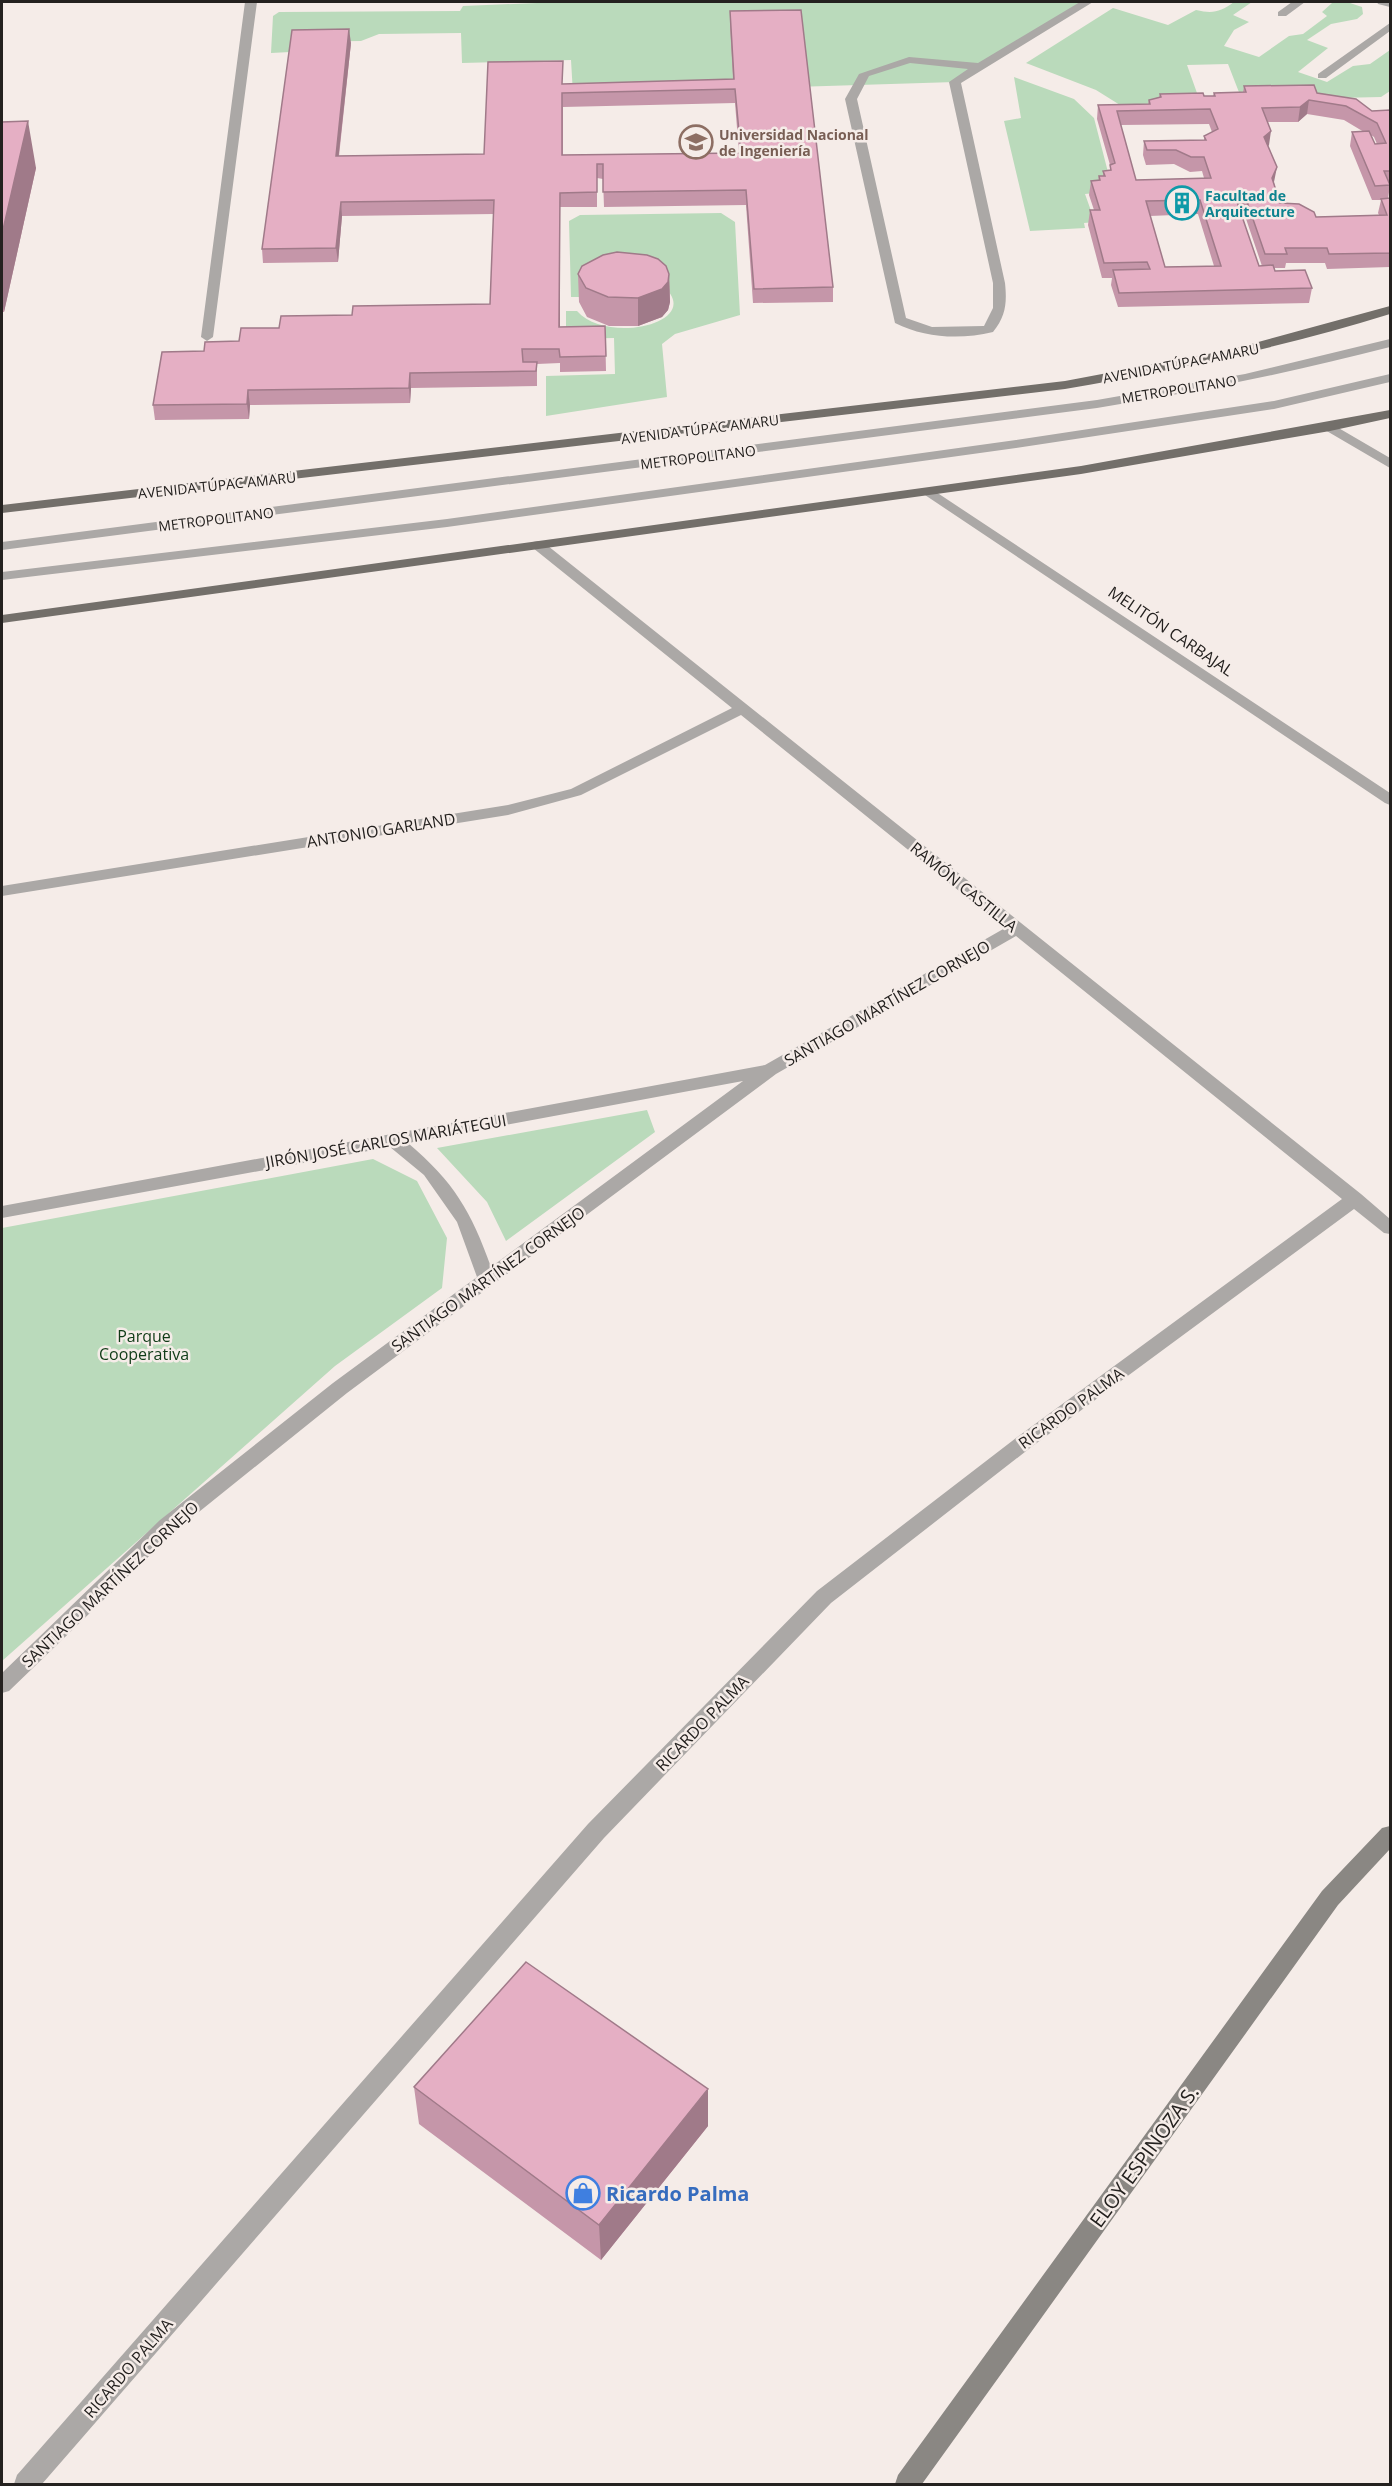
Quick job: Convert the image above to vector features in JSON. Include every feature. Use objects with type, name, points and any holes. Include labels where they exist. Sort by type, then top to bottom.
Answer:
[{"type":"main road","name":"AVENIDA TÚPAC AMARU","points":[[2,509],[1065,385],[1178,367],[1317,333],[1390,310]]},
{"type":"main road","points":[[2,619],[1081,470],[1330,427],[1390,414]]},
{"type":"street","points":[[207,338],[251,2]]},
{"type":"street","points":[[980,67],[909,60],[865,74],[851,99],[900,320],[917,330],[953,333],[987,329],[997,318],[1001,308],[999,283],[955,82],[980,67],[1087,2]]},
{"type":"street","points":[[1282,14],[1299,2]]},
{"type":"street","points":[[1382,2],[1390,4]]},
{"type":"street","points":[[1322,76],[1390,26]]},
{"type":"street","name":"METROPOLITANO","points":[[2,546],[991,419],[1245,379],[1324,362],[1390,343]]},
{"type":"street","name":"METROPOLITANO","points":[[2,576],[447,523],[873,465],[1274,405],[1390,378]]},
{"type":"street","points":[[1330,427],[1390,464]]},
{"type":"street","name":"MELITÓN CARBAJAL","points":[[930,492],[1390,800]]},
{"type":"street","name":"RAMÓN CASTILLA","points":[[537,545],[1390,1228]]},
{"type":"street","name":"ANTONIO GARLAND","points":[[2,891],[508,810],[576,792],[742,709]]},
{"type":"street","name":"SANTIAGO MARTÍNEZ CORNEJO","points":[[2,1685],[168,1526],[340,1388],[770,1070],[1016,929]]},
{"type":"street","name":"JIRÓN JOSÉ CARLOS MARIÁTEGUI","points":[[2,1212],[770,1070]]},
{"type":"street","points":[[392,1139],[430,1171],[465,1220],[487,1279]]},
{"type":"street","name":"RICARDO PALMA","points":[[26,2484],[596,1831],[824,1598],[1023,1443],[1355,1199]]},
{"type":"street","name":"ELOY ESPINOZA S.","points":[[906,2484],[1330,1898],[1390,1835]]},
{"type":"green space","points":[[560,2],[1087,2],[955,82],[573,94],[571,60],[462,63],[461,33],[379,34],[361,41],[292,42],[290,52],[271,53],[273,16],[279,12],[460,11],[463,6]]},
{"type":"green space","points":[[1234,2],[1252,2],[1233,15],[1249,22],[1234,30],[1224,46],[1259,57],[1289,36],[1303,34],[1327,16],[1322,12],[1332,3],[1347,2],[1362,7],[1363,14],[1357,19],[1331,24],[1307,40],[1328,48],[1298,72],[1327,82],[1353,66],[1370,64],[1390,50],[1390,91],[1381,97],[1242,100],[1228,64],[1187,65],[1197,93],[1203,93],[1207,103],[1120,105],[1096,90],[1026,63],[1113,8],[1168,25],[1196,10],[1216,11]]},
{"type":"green space","points":[[1014,77],[1074,99],[1094,118],[1109,176],[1095,193],[1085,194],[1095,222],[1084,223],[1085,228],[1030,231],[1004,121],[1021,118]]},
{"type":"green space","points":[[721,213],[735,222],[740,315],[675,334],[662,344],[667,397],[546,416],[546,376],[615,374],[614,338],[566,339],[566,311],[577,311],[591,321],[610,327],[629,328],[648,325],[663,319],[672,310],[673,298],[662,285],[580,293],[579,297],[571,297],[569,221],[580,215]]},
{"type":"green space","points":[[647,1110],[655,1132],[506,1241],[487,1202],[437,1148]]},
{"type":"green space","name":"Parque Cooperativa","points":[[373,1159],[417,1181],[447,1238],[442,1288],[335,1366],[2,1661],[2,1228]]},
{"type":"building","points":[[801,10],[833,287],[754,289],[746,190],[603,192],[603,164],[597,164],[597,192],[560,193],[559,327],[605,326],[606,356],[560,357],[559,349],[522,349],[523,362],[537,362],[536,371],[410,373],[409,388],[248,390],[247,404],[153,405],[162,352],[204,351],[205,342],[239,341],[241,328],[279,328],[281,316],[352,315],[353,306],[490,304],[494,200],[341,202],[336,248],[262,249],[292,30],[349,29],[336,156],[484,154],[488,62],[563,61],[562,84],[734,79],[730,11]],"holes":[[[735,89],[741,153],[562,155],[562,93]]]},
{"type":"building","name":"Facultad de Arquitecture","points":[[1314,85],[1317,93],[1356,99],[1372,111],[1390,110],[1390,171],[1384,171],[1390,185],[1375,186],[1352,132],[1369,131],[1375,144],[1386,143],[1377,123],[1346,106],[1309,100],[1300,107],[1262,108],[1271,131],[1264,137],[1277,167],[1272,178],[1280,203],[1299,204],[1314,212],[1316,217],[1387,215],[1381,199],[1390,198],[1390,253],[1329,254],[1327,248],[1285,248],[1287,254],[1265,254],[1244,193],[1234,193],[1259,266],[1273,265],[1275,271],[1305,270],[1312,288],[1119,293],[1113,270],[1150,269],[1147,262],[1104,263],[1090,210],[1100,210],[1091,181],[1100,180],[1099,176],[1105,176],[1103,171],[1111,170],[1110,165],[1115,163],[1098,105],[1150,104],[1149,100],[1161,97],[1160,94],[1203,93],[1204,96],[1215,96],[1214,93],[1246,92],[1244,86]],"holes":[[[1210,109],[1218,129],[1204,136],[1206,140],[1144,141],[1147,150],[1176,150],[1191,157],[1204,157],[1211,178],[1136,180],[1117,111]],[[1200,200],[1221,266],[1165,267],[1146,201]]]},
{"type":"building","points":[[28,121],[2,234],[2,122]]},
{"type":"building","points":[[617,252],[647,255],[658,259],[666,266],[669,274],[668,282],[662,289],[638,298],[608,297],[586,288],[578,274],[582,266],[603,255]]},
{"type":"building","name":"Ricardo Palma","points":[[526,1962],[708,2089],[599,2225],[414,2087]]},
{"type":"place","name":"Universidad Nacional de Ingeniería","points":[[696,142]]},
{"type":"place","name":"Facultad de Arquitecture","points":[[1182,203]]},
{"type":"place","name":"Ricardo Palma","points":[[583,2193]]}]
